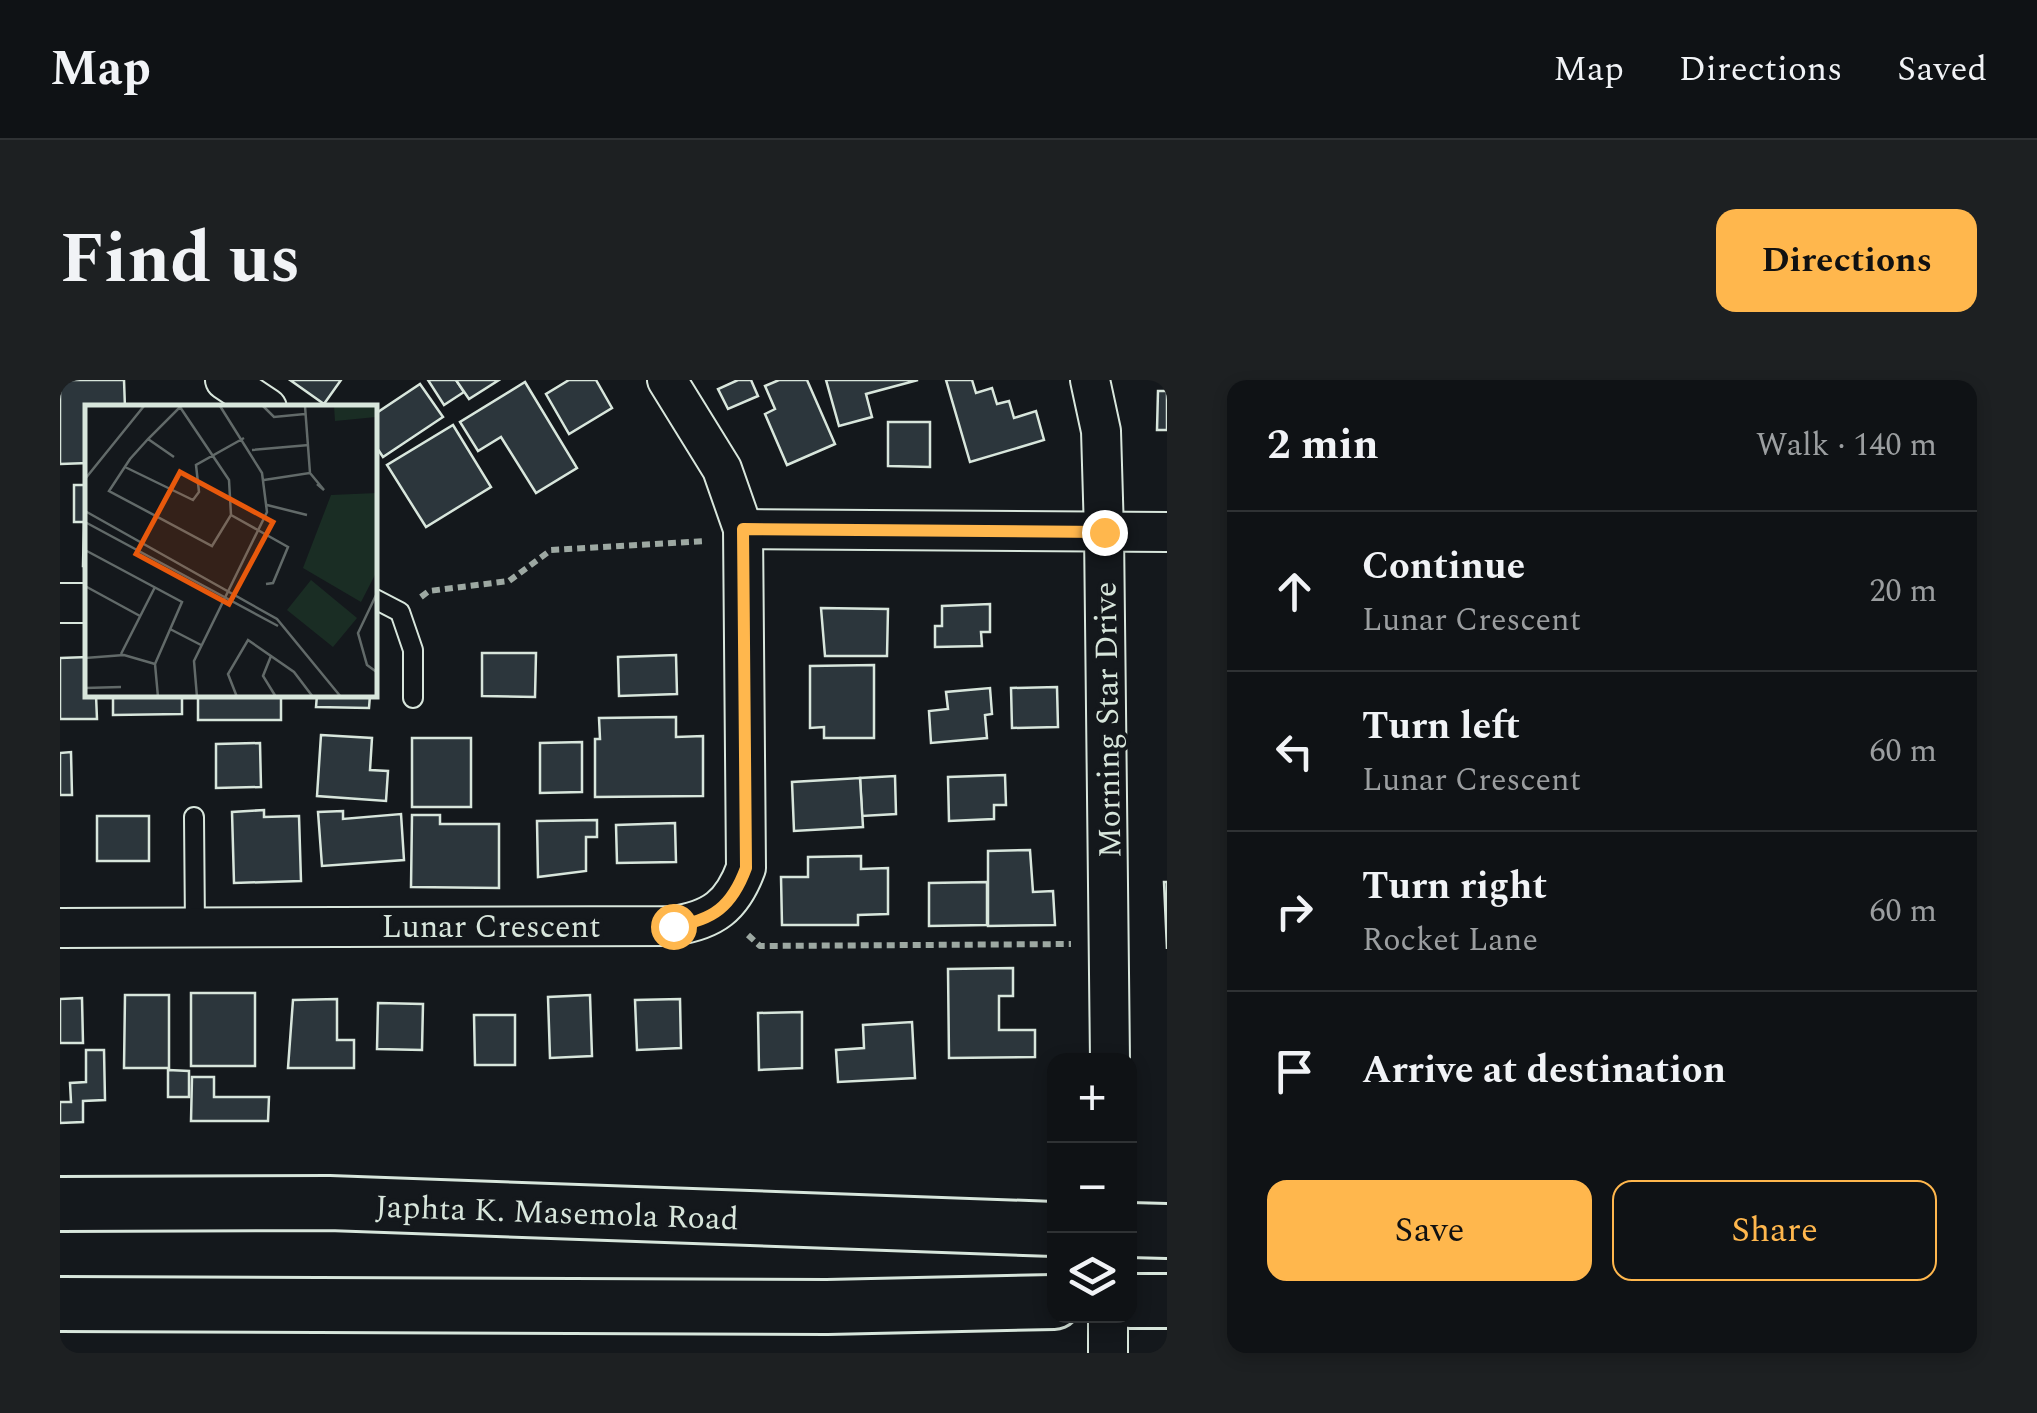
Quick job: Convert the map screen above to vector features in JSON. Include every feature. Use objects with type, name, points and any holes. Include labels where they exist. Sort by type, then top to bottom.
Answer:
[{"type":"main road","name":"Japhta K. Masemola Road","points":[[60,1204],[329,1203],[1047,1228]]},
{"type":"main road","points":[[1137,1230],[1167,1231]]},
{"type":"main road","points":[[1137,1301],[1167,1301]]},
{"type":"main road","points":[[60,1304],[827,1307],[1047,1302]]},
{"type":"street","points":[[225,380],[262,405]]},
{"type":"street","points":[[667,380],[722,469],[746,868],[738,890],[722,910]]},
{"type":"street","name":"Morning Star Drive","points":[[1090,380],[1101,431],[1110,1053]]},
{"type":"street","points":[[726,535],[1167,532]]},
{"type":"street","points":[[60,604],[85,603]]},
{"type":"street","name":"Lunar Crescent","points":[[60,928],[673,926],[703,922],[722,910]]},
{"type":"street","points":[[1108,1323],[1108,1353]]},
{"type":"lane","points":[[378,601],[400,612],[412,650],[413,698]]},
{"type":"lane","points":[[194,816],[195,927]]},
{"type":"path","points":[[429,592],[509,581],[551,550],[726,535]]},
{"type":"path","points":[[722,910],[760,946],[1060,946],[1110,938]]},
{"type":"building","points":[[60,380],[124,380],[125,405],[85,405],[85,463],[60,464]]},
{"type":"building","points":[[290,380],[341,380],[324,404]]},
{"type":"building","points":[[428,380],[456,380],[464,392],[444,405]]},
{"type":"building","points":[[456,380],[499,380],[469,399]]},
{"type":"building","points":[[569,380],[596,380],[612,408],[569,434],[546,394]]},
{"type":"building","points":[[738,380],[751,380],[758,396],[728,409],[718,389]]},
{"type":"building","points":[[779,380],[807,380],[835,444],[787,465],[765,414],[775,409],[765,386]]},
{"type":"building","points":[[826,380],[918,380],[866,394],[872,417],[839,426]]},
{"type":"building","points":[[946,380],[972,380],[976,393],[992,388],[997,404],[1009,401],[1014,418],[1036,411],[1044,440],[970,462]]},
{"type":"building","points":[[525,382],[577,468],[536,493],[501,437],[478,451],[460,422]]},
{"type":"building","points":[[420,384],[443,417],[383,457],[378,450],[378,412]]},
{"type":"building","points":[[1158,391],[1167,391],[1167,430],[1157,430]]},
{"type":"building","points":[[888,422],[930,422],[930,467],[888,466]]},
{"type":"building","points":[[453,425],[491,487],[426,527],[387,465]]},
{"type":"building","points":[[74,485],[85,485],[85,566],[84,522],[74,522]]},
{"type":"building","points":[[990,604],[990,632],[981,632],[982,646],[935,647],[935,626],[942,626],[942,606]]},
{"type":"building","points":[[821,608],[888,609],[887,656],[825,656]]},
{"type":"building","points":[[482,653],[536,653],[535,697],[482,696]]},
{"type":"building","points":[[676,655],[677,694],[619,696],[618,657]]},
{"type":"building","points":[[85,657],[85,698],[96,698],[97,719],[60,719],[60,658]]},
{"type":"building","points":[[874,665],[874,738],[824,738],[824,727],[810,728],[810,666]]},
{"type":"building","points":[[1057,687],[1058,727],[1012,728],[1011,688]]},
{"type":"building","points":[[990,688],[992,714],[985,715],[987,738],[931,743],[929,711],[948,709],[946,692]]},
{"type":"building","points":[[113,698],[182,698],[182,714],[113,715]]},
{"type":"building","points":[[198,698],[281,698],[281,720],[198,720]]},
{"type":"building","points":[[317,698],[370,698],[369,708],[316,707]]},
{"type":"building","points":[[676,717],[676,737],[703,736],[703,796],[595,797],[599,718]]},
{"type":"building","points":[[321,735],[372,738],[370,770],[388,771],[386,801],[317,796]]},
{"type":"building","points":[[412,738],[471,738],[471,807],[412,807]]},
{"type":"building","points":[[582,742],[582,792],[540,793],[540,743]]},
{"type":"building","points":[[260,743],[261,787],[216,788],[216,744]]},
{"type":"building","points":[[71,752],[72,795],[60,795],[60,753]]},
{"type":"building","points":[[1005,775],[1006,805],[994,805],[994,819],[949,821],[948,777]]},
{"type":"building","points":[[895,776],[896,814],[862,816],[860,778]]},
{"type":"building","points":[[860,778],[863,827],[794,831],[792,782]]},
{"type":"building","points":[[264,810],[264,817],[299,816],[301,881],[234,883],[232,812]]},
{"type":"building","points":[[343,811],[343,819],[401,814],[404,860],[322,866],[318,812]]},
{"type":"building","points":[[412,815],[440,815],[440,824],[499,824],[499,888],[411,887]]},
{"type":"building","points":[[97,816],[149,816],[149,861],[97,861]]},
{"type":"building","points":[[597,820],[597,837],[586,837],[586,871],[538,877],[537,821]]},
{"type":"building","points":[[675,823],[676,862],[617,863],[616,825]]},
{"type":"building","points":[[1030,850],[1033,892],[1053,891],[1055,925],[988,926],[988,851]]},
{"type":"building","points":[[861,856],[861,869],[888,868],[888,914],[858,915],[858,925],[782,925],[781,877],[808,877],[808,857]]},
{"type":"building","points":[[987,882],[987,925],[929,926],[929,883]]},
{"type":"building","points":[[1164,882],[1167,882],[1167,949]]},
{"type":"building","points":[[1013,968],[1013,996],[999,996],[999,1030],[1035,1030],[1035,1057],[949,1058],[948,969]]},
{"type":"building","points":[[191,993],[255,993],[255,1066],[191,1066]]},
{"type":"building","points":[[125,995],[169,995],[169,1068],[124,1068]]},
{"type":"building","points":[[590,995],[592,1056],[550,1058],[548,997]]},
{"type":"building","points":[[82,998],[83,1043],[60,1043],[60,999]]},
{"type":"building","points":[[337,999],[337,1040],[354,1040],[354,1068],[288,1068],[293,1000]]},
{"type":"building","points":[[680,999],[681,1048],[637,1050],[635,1000]]},
{"type":"building","points":[[378,1003],[423,1004],[422,1050],[377,1049]]},
{"type":"building","points":[[802,1012],[802,1068],[759,1070],[758,1013]]},
{"type":"building","points":[[474,1015],[515,1015],[515,1065],[475,1065]]},
{"type":"building","points":[[912,1022],[915,1078],[838,1082],[836,1050],[864,1048],[863,1025]]},
{"type":"building","points":[[86,1050],[104,1050],[105,1100],[83,1101],[83,1122],[60,1123],[60,1102],[71,1102],[70,1083],[86,1082]]},
{"type":"building","points":[[168,1070],[189,1071],[189,1097],[168,1097]]},
{"type":"building","points":[[192,1077],[214,1077],[214,1097],[269,1097],[268,1121],[191,1121]]},
{"type":"route","points":[[673,926],[703,922],[722,910],[738,890],[746,868],[743,529],[1104,532]]}]
